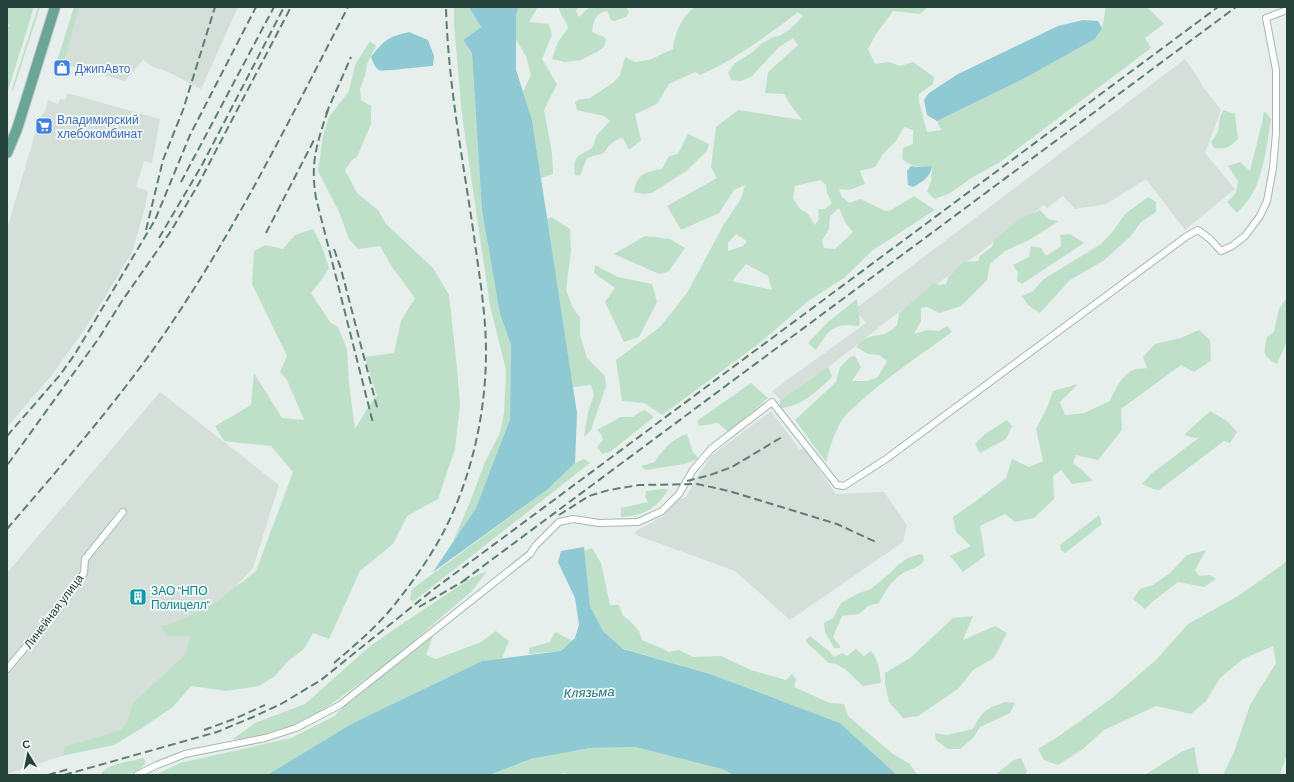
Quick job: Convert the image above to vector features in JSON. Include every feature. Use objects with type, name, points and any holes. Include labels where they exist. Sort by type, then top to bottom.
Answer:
[{"type":"main road","points":[[7,153],[17,129],[55,7]]},
{"type":"street","points":[[137,775],[185,754],[266,738],[296,728],[340,705],[530,554],[535,546],[559,522],[573,519],[599,523],[638,522],[662,511],[679,494],[693,470],[711,449],[772,402],[837,485],[844,486],[892,454],[1187,236],[1198,230],[1221,250],[1232,246],[1245,236],[1260,216],[1267,201],[1273,168],[1276,134],[1276,70],[1266,18],[1287,10]]},
{"type":"street","name":"Линейная улица","points":[[7,669],[40,630],[84,573],[85,559],[123,512]]},
{"type":"shaded area","points":[[77,7],[238,7],[201,89],[166,71],[153,67],[143,60],[125,81],[59,63]]},
{"type":"shaded area","points":[[1185,59],[1203,87],[1221,110],[1205,153],[1235,189],[1185,230],[1146,179],[1106,204],[1075,209],[1063,196],[1047,208],[1044,205],[891,318],[783,403],[772,391],[866,323],[855,309]]},
{"type":"shaded area","name":"Владимирский хлебокомбинат","points":[[67,93],[160,119],[152,163],[144,161],[136,187],[148,191],[145,208],[132,252],[104,299],[78,339],[51,376],[7,427],[7,229],[40,117],[45,111],[48,100],[58,104],[60,99],[65,100]]},
{"type":"shaded area","points":[[160,392],[279,485],[253,568],[228,595],[186,664],[121,730],[62,756],[7,774],[7,573]]},
{"type":"shaded area","points":[[771,411],[800,450],[804,448],[836,494],[884,492],[907,525],[903,542],[790,620],[735,571],[636,535],[636,531],[663,516],[678,500],[686,497],[712,455]]},
{"type":"green space","points":[[7,7],[34,7],[7,94],[7,28],[10,25],[7,24]]},
{"type":"green space","points":[[38,7],[40,7],[13,91],[12,89]]},
{"type":"green space","points":[[74,7],[79,7],[65,59],[61,61],[58,58]]},
{"type":"green space","points":[[454,7],[469,7],[481,27],[463,40],[472,53],[482,211],[500,314],[511,345],[510,419],[476,508],[451,546],[485,462],[500,433],[504,413],[506,370],[490,306],[462,115],[454,25]]},
{"type":"green space","points":[[519,7],[538,7],[529,22],[549,24],[552,35],[542,59],[557,84],[544,110],[552,153],[553,174],[541,178],[532,120],[523,92],[531,75],[526,56],[516,40],[516,15]]},
{"type":"green space","points":[[559,7],[579,7],[576,11],[579,17],[591,7],[626,7],[629,12],[626,17],[614,21],[611,20],[607,11],[600,14],[594,21],[592,32],[604,37],[606,40],[604,47],[581,60],[565,62],[552,59],[558,42],[568,28]]},
{"type":"green space","points":[[695,7],[928,7],[920,14],[893,11],[876,34],[868,49],[875,64],[889,62],[900,66],[913,62],[934,77],[933,84],[919,94],[919,102],[927,132],[941,130],[937,121],[1025,78],[1095,39],[1102,28],[1106,7],[1147,7],[1164,24],[1145,38],[1151,48],[1000,162],[973,177],[950,193],[935,199],[927,192],[931,181],[932,166],[916,166],[902,159],[903,148],[913,144],[913,130],[904,127],[896,141],[883,154],[875,167],[860,171],[865,184],[849,190],[839,189],[841,196],[849,203],[861,199],[885,211],[891,210],[914,196],[935,210],[873,250],[844,278],[807,302],[761,342],[662,415],[644,403],[622,401],[616,360],[660,327],[687,293],[724,224],[741,199],[745,185],[734,190],[719,213],[681,230],[667,206],[717,178],[711,167],[716,127],[738,110],[802,120],[784,94],[765,93],[768,72],[798,45],[793,38],[779,47],[752,76],[741,81],[731,80],[728,73],[735,63],[753,52],[761,44],[789,30],[803,16],[798,12],[763,38],[726,62],[700,75],[695,72],[669,84],[657,104],[635,114],[641,140],[629,150],[623,138],[614,141],[604,153],[587,158],[580,176],[575,175],[575,160],[592,148],[597,135],[610,121],[604,116],[577,110],[575,102],[590,98],[614,82],[620,75],[625,57],[635,62],[649,60],[673,49],[675,37],[682,20]],"holes":[[[820,180],[826,185],[827,193],[832,203],[825,209],[818,209],[819,219],[815,225],[808,214],[800,209],[793,198],[795,186]],[[839,208],[845,222],[853,232],[835,249],[824,248],[822,241],[829,229],[830,216]],[[736,234],[747,241],[743,246],[728,251],[728,243]],[[746,264],[768,276],[772,290],[732,281]]]},
{"type":"green space","points":[[370,41],[376,46],[367,64],[365,76],[360,89],[361,100],[371,106],[371,124],[357,157],[352,160],[345,170],[357,193],[378,210],[386,224],[433,268],[449,295],[460,405],[455,449],[438,499],[407,516],[393,544],[360,571],[329,639],[313,633],[304,649],[288,661],[275,676],[259,686],[226,691],[191,686],[173,707],[114,745],[62,756],[65,747],[121,730],[129,718],[132,704],[186,654],[190,636],[166,636],[161,626],[173,623],[214,604],[256,571],[293,472],[271,446],[224,441],[215,426],[251,405],[254,373],[282,418],[304,420],[287,380],[280,372],[287,356],[252,284],[254,251],[265,245],[283,249],[295,235],[313,229],[321,244],[329,268],[311,293],[330,322],[338,327],[347,349],[349,383],[355,429],[374,398],[377,396],[365,357],[394,353],[401,321],[415,298],[392,267],[380,246],[358,249],[349,239],[339,212],[318,171],[323,136],[329,117],[349,91],[355,65]]},
{"type":"green space","points":[[1223,110],[1235,114],[1238,139],[1227,147],[1221,149],[1214,148],[1211,142],[1218,132],[1220,117]]},
{"type":"green space","points":[[1264,111],[1271,119],[1261,171],[1254,191],[1237,213],[1227,202],[1236,193],[1238,181],[1228,166],[1240,162],[1250,171]]},
{"type":"green space","points":[[688,134],[709,144],[707,151],[686,171],[652,193],[643,194],[634,192],[637,181],[643,174],[662,169],[669,156],[678,154]]},
{"type":"green space","points":[[1148,197],[1156,202],[1156,212],[1141,222],[1130,237],[1103,261],[1070,280],[1040,313],[1028,305],[1022,296],[1033,291],[1044,279],[1101,244],[1114,230],[1125,214]]},
{"type":"green space","points":[[1040,210],[1048,219],[1059,221],[1031,239],[1005,251],[990,264],[987,280],[961,306],[939,313],[927,307],[921,308],[921,321],[914,334],[927,330],[939,331],[947,326],[952,332],[884,382],[846,415],[836,433],[826,462],[795,420],[836,382],[840,367],[850,357],[855,356],[861,367],[852,381],[867,381],[878,377],[887,361],[879,355],[868,354],[856,347],[866,338],[886,333],[891,330],[897,325],[899,313],[934,283],[939,285],[946,284],[948,277],[964,262],[978,261],[980,256],[992,247],[994,240],[1020,219]]},
{"type":"green space","points":[[551,217],[570,229],[571,251],[566,290],[572,306],[580,318],[580,335],[587,358],[605,376],[606,386],[591,430],[584,437],[588,412],[594,395],[591,385],[573,387],[547,219]]},
{"type":"green space","points":[[1070,234],[1084,243],[1022,284],[1017,281],[1018,273],[1013,265],[1029,257],[1031,246],[1041,248],[1046,256],[1061,246],[1060,235]]},
{"type":"green space","points":[[645,236],[670,239],[685,248],[668,272],[659,274],[614,254]]},
{"type":"green space","points":[[595,265],[618,277],[652,284],[657,302],[639,337],[624,342],[605,302],[615,288],[594,273]]},
{"type":"green space","points":[[1287,297],[1287,341],[1277,364],[1268,359],[1266,356],[1265,346],[1267,337],[1274,332],[1279,309]]},
{"type":"green space","points":[[857,299],[860,316],[859,326],[850,325],[833,329],[829,332],[816,350],[808,343],[828,322]]},
{"type":"green space","points":[[1199,330],[1210,340],[1211,361],[1194,372],[1181,365],[1121,409],[1122,430],[1098,460],[1076,455],[1073,463],[1093,481],[1072,484],[1061,470],[1053,476],[1054,499],[1034,518],[1015,522],[1005,514],[980,526],[985,556],[963,572],[950,556],[971,546],[956,532],[953,517],[1006,478],[1012,459],[1029,467],[1043,461],[1036,429],[1047,408],[1053,391],[1078,384],[1060,402],[1065,415],[1084,413],[1110,401],[1119,383],[1130,372],[1136,369],[1147,368],[1143,357],[1155,344],[1181,338]]},
{"type":"green space","points":[[828,367],[832,377],[820,388],[795,405],[780,408],[780,401]]},
{"type":"green space","points":[[751,383],[768,398],[728,432],[718,423],[699,426],[697,421]]},
{"type":"green space","points":[[645,410],[654,417],[610,452],[602,454],[597,447],[603,440],[601,434],[597,430],[621,417],[633,417]]},
{"type":"green space","points":[[1210,411],[1227,421],[1237,432],[1230,443],[1224,441],[1159,490],[1142,484],[1151,474],[1200,437],[1195,438],[1184,435]]},
{"type":"green space","points":[[1007,420],[1012,426],[1006,439],[980,453],[975,444],[985,434]]},
{"type":"green space","points":[[687,434],[693,452],[699,459],[684,464],[646,470],[641,466],[655,462],[668,445],[677,438]]},
{"type":"green space","points":[[584,459],[590,463],[414,601],[410,600],[412,589],[548,489],[575,463]]},
{"type":"green space","points":[[663,489],[668,490],[654,507],[637,515],[621,517],[621,508],[648,502],[645,497],[646,491]]},
{"type":"green space","points":[[1099,515],[1102,524],[1065,553],[1061,550],[1060,545]]},
{"type":"green space","points":[[592,548],[601,563],[610,605],[619,605],[623,616],[639,631],[642,640],[669,652],[679,650],[693,657],[721,656],[751,670],[786,680],[792,674],[796,679],[794,687],[830,703],[844,704],[848,716],[893,754],[910,764],[917,775],[897,775],[840,723],[710,674],[621,648],[603,631],[590,606],[584,551]]},
{"type":"green space","points":[[1206,550],[1195,570],[1199,576],[1210,575],[1216,579],[1204,587],[1178,582],[1145,609],[1133,599],[1140,589],[1153,585],[1170,573],[1187,555]]},
{"type":"green space","points":[[920,554],[923,555],[924,561],[893,581],[879,603],[868,606],[859,614],[842,616],[833,637],[840,648],[834,648],[825,632],[824,623],[833,618],[841,603],[859,593],[871,589],[898,565],[908,558]]},
{"type":"green space","points":[[1287,560],[1287,754],[1280,775],[1223,775],[1234,752],[1250,705],[1276,663],[1273,646],[1243,659],[1220,678],[1206,701],[1191,714],[1156,706],[1104,730],[1083,749],[1058,765],[1044,760],[1038,749],[1062,734],[1112,698],[1157,659],[1188,624],[1238,596]]},
{"type":"green space","points":[[487,571],[472,591],[416,639],[407,651],[379,669],[318,714],[288,728],[270,734],[243,739],[233,739],[255,723],[305,704],[369,647],[471,578]]},
{"type":"green space","points":[[973,616],[963,640],[995,626],[1007,633],[994,658],[973,670],[958,689],[918,716],[903,718],[889,702],[885,683],[885,673],[910,658],[953,618]]},
{"type":"green space","points":[[496,631],[509,641],[502,658],[482,661],[353,723],[267,775],[155,775],[180,763],[291,738],[335,716],[338,712],[433,636],[426,655],[436,659],[481,642]]},
{"type":"green space","points":[[555,632],[573,641],[561,651],[529,654],[529,648],[550,642]]},
{"type":"green space","points":[[810,636],[829,651],[834,657],[842,653],[847,656],[856,649],[864,656],[871,651],[877,661],[881,683],[863,686],[845,669],[836,664],[829,663],[806,642]]},
{"type":"green space","points":[[1006,702],[1015,703],[1010,713],[980,727],[973,738],[960,749],[948,749],[936,740],[935,733],[946,735],[973,729],[982,714],[994,706]]},
{"type":"green space","points":[[635,747],[722,769],[734,775],[572,775],[563,773],[560,775],[489,775],[531,759],[590,748]]},
{"type":"green space","points":[[1194,747],[1199,775],[1145,775],[1181,752]]},
{"type":"green space","points":[[143,758],[146,762],[137,771],[119,775],[100,775],[103,771],[113,765]]},
{"type":"green space","points":[[1021,758],[1027,771],[1025,775],[995,775],[1014,760]]},
{"type":"water","points":[[469,7],[519,7],[516,15],[516,70],[532,120],[577,413],[575,463],[548,489],[433,572],[476,508],[510,419],[511,345],[500,314],[482,211],[472,53],[463,40],[481,27]]},
{"type":"water","points":[[1083,20],[1098,21],[1102,28],[1095,39],[1025,78],[937,121],[927,115],[924,100],[929,93],[958,74],[1058,26]]},
{"type":"water","points":[[409,32],[428,40],[434,56],[433,66],[379,70],[374,65],[371,57],[387,40]]},
{"type":"water","points":[[911,166],[932,166],[927,177],[913,187],[908,185],[907,171]]},
{"type":"water","name":"Клязьма","points":[[584,547],[590,606],[603,631],[623,649],[710,674],[840,723],[897,775],[734,775],[722,769],[635,747],[590,748],[531,759],[489,775],[267,775],[353,723],[482,661],[561,651],[575,638],[579,625],[575,598],[558,562],[561,551]]},
{"type":"railway","points":[[146,230],[163,160],[183,110],[215,7]]},
{"type":"railway","points":[[7,436],[60,375],[75,354],[155,220],[190,135],[256,7]]},
{"type":"railway","points":[[181,182],[274,7]]},
{"type":"railway","points":[[159,238],[202,165],[284,7]]},
{"type":"railway","points":[[8,464],[99,338],[122,301],[171,231],[199,183],[291,7]]},
{"type":"railway","points":[[7,529],[117,398],[138,371],[177,315],[224,240],[348,7]]},
{"type":"railway","points":[[334,663],[371,630],[391,609],[414,579],[436,546],[457,503],[471,461],[481,418],[484,396],[486,352],[485,323],[453,93],[447,36],[446,7]]},
{"type":"railway","points":[[64,775],[217,732],[281,704],[321,680],[434,589],[1218,7]]},
{"type":"railway","points":[[463,581],[1236,7]]},
{"type":"railway","points":[[326,114],[351,57]]},
{"type":"railway","points":[[328,110],[318,143],[314,163],[314,186],[373,423]]},
{"type":"railway","points":[[266,233],[315,138]]},
{"type":"railway","points":[[334,249],[341,269],[378,411]]},
{"type":"railway","points":[[687,481],[732,467],[782,437]]},
{"type":"railway","points":[[559,515],[589,496],[609,490],[639,485],[697,484],[729,491],[837,524],[878,543]]},
{"type":"railway","points":[[419,607],[467,579]]},
{"type":"railway","points":[[204,730],[265,705]]},
{"type":"railway","points":[[48,775],[69,769]]},
{"type":"place","name":"ДжипАвто","points":[[62,68]]},
{"type":"place","name":"Владимирский хлебокомбинат","points":[[44,126]]},
{"type":"place","name":"ЗАО \"НПО Полицелл\"","points":[[138,597]]}]
